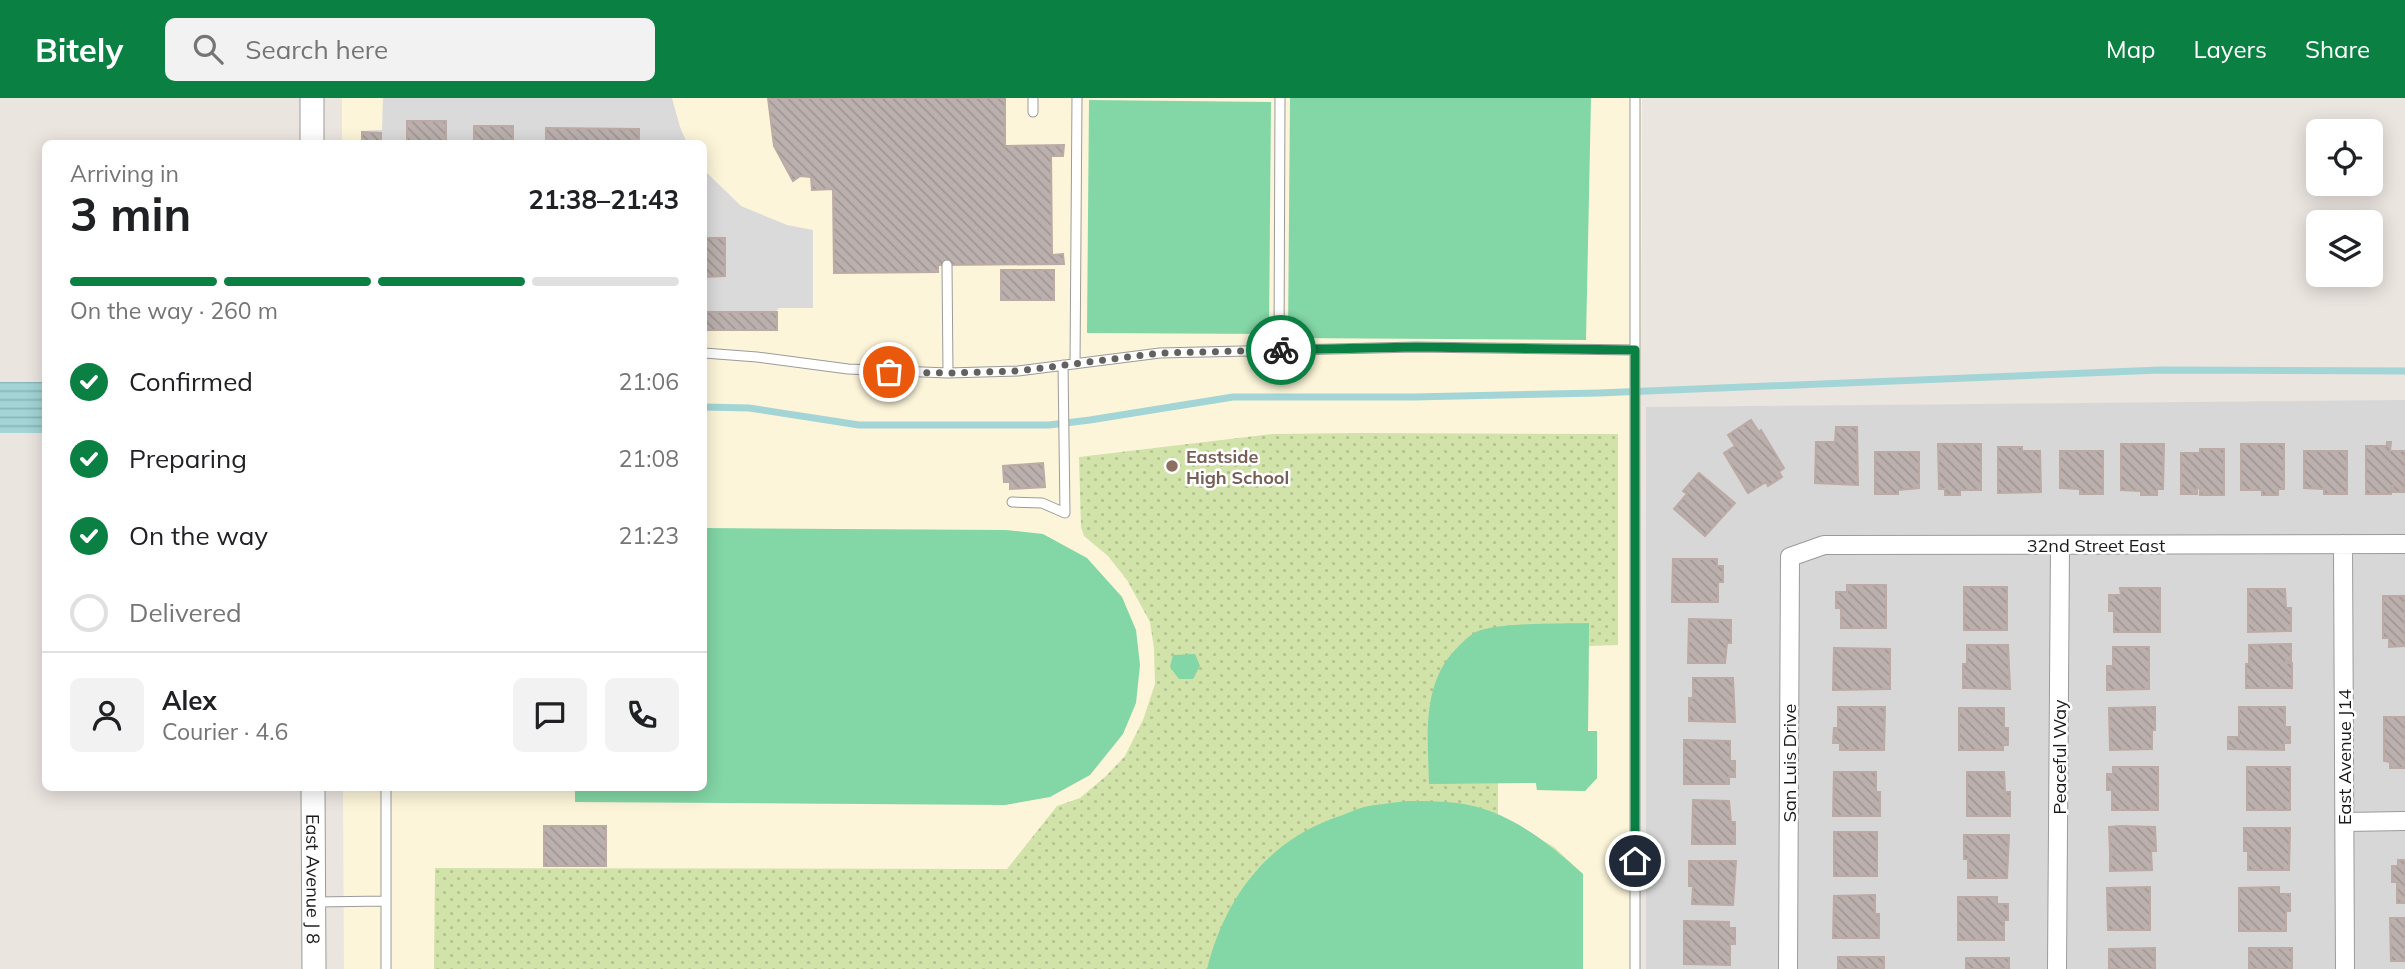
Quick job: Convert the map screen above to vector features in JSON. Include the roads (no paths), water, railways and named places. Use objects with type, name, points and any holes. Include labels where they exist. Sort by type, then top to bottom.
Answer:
[{"type":"street","points":[[312,98],[312,140]]},
{"type":"street","name":"East Avenue J14","points":[[2343,544],[2344,969]]},
{"type":"street","name":"32nd Street East","points":[[1790,557],[1824,545],[2405,544]]},
{"type":"street","name":"Peaceful Way","points":[[2057,969],[2060,546]]},
{"type":"street","name":"San Luis Drive","points":[[1788,969],[1790,557]]},
{"type":"street","name":"East Avenue J 8","points":[[313,791],[314,969]]},
{"type":"street","points":[[2345,822],[2405,821]]},
{"type":"lane","points":[[1033,98],[1033,112]]},
{"type":"lane","points":[[1075,364],[1077,98]]},
{"type":"lane","points":[[1279,350],[1280,98]]},
{"type":"lane","points":[[1635,98],[1635,969]]},
{"type":"lane","points":[[947,265],[948,373]]},
{"type":"lane","points":[[707,354],[757,357],[848,369],[948,373],[1018,371],[1160,353],[1416,347],[1635,350]]},
{"type":"lane","points":[[1012,502],[1042,503],[1065,513],[1063,365]]},
{"type":"lane","points":[[386,791],[386,969]]},
{"type":"lane","points":[[313,902],[386,901]]},
{"type":"water","points":[[0,382],[42,382],[42,433],[0,433]]},
{"type":"waterway","points":[[707,407],[749,408],[859,425],[1049,425],[1233,397],[1599,393],[2160,370],[2405,371]]},
{"type":"place","name":"Eastside High School","points":[[1172,466]]}]
